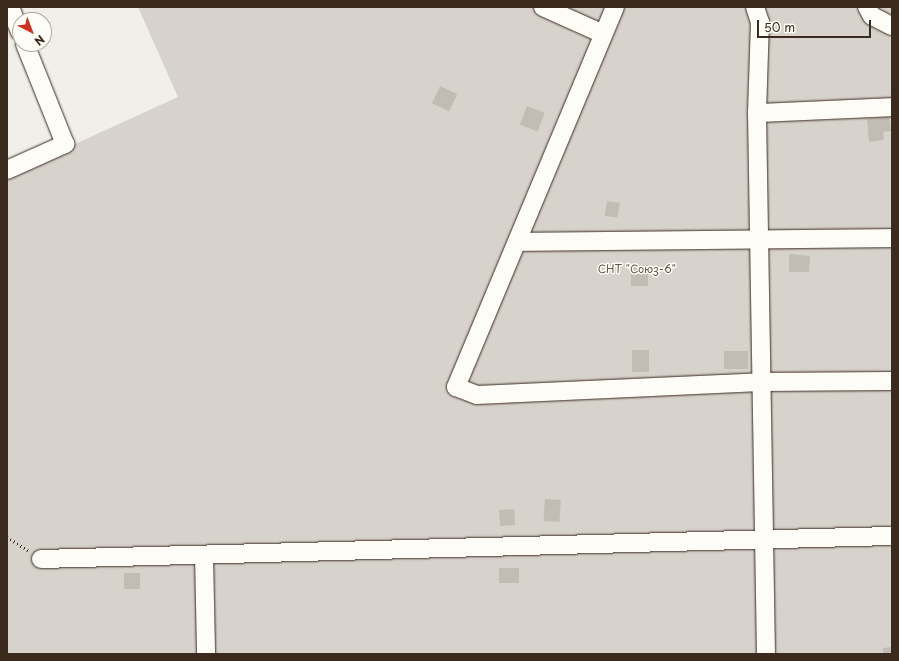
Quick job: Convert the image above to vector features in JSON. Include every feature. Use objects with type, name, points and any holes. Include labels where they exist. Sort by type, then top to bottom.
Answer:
[{"type":"street","points":[[543,7],[603,34]]},
{"type":"street","points":[[615,7],[518,242],[456,387],[477,395],[761,382],[892,381]]},
{"type":"street","points":[[755,7],[760,22],[757,113],[766,654]]},
{"type":"street","points":[[867,7],[872,16],[892,26]]},
{"type":"street","points":[[7,170],[65,144],[28,52]]},
{"type":"street","points":[[757,113],[892,107]]},
{"type":"street","points":[[518,242],[759,241],[892,238]]},
{"type":"street","points":[[41,560],[892,536]]},
{"type":"street","points":[[204,555],[206,654]]},
{"type":"path","points":[[7,537],[41,560]]},
{"type":"green space","name":"СНТ \"Союз-6\"","points":[[138,7],[892,7],[892,654],[7,654],[7,175],[178,97]]},
{"type":"building","points":[[440,86],[457,94],[449,111],[432,103]]},
{"type":"building","points":[[527,106],[545,113],[538,131],[520,125]]},
{"type":"building","points":[[889,117],[891,131],[883,132],[884,140],[869,142],[867,119]]},
{"type":"building","points":[[607,201],[620,203],[617,218],[605,216]]},
{"type":"building","points":[[789,254],[810,256],[809,272],[789,272]]},
{"type":"building","points":[[631,265],[648,265],[648,286],[631,286]]},
{"type":"building","points":[[632,350],[649,350],[649,372],[632,372]]},
{"type":"building","points":[[724,351],[748,351],[748,369],[724,369]]},
{"type":"building","points":[[545,499],[561,500],[559,522],[543,521]]},
{"type":"building","points":[[514,509],[515,525],[500,526],[499,510]]},
{"type":"building","points":[[499,568],[519,568],[519,583],[499,583]]},
{"type":"building","points":[[124,573],[140,573],[140,589],[124,589]]},
{"type":"building","points":[[892,647],[892,654],[883,654],[883,648]]}]
